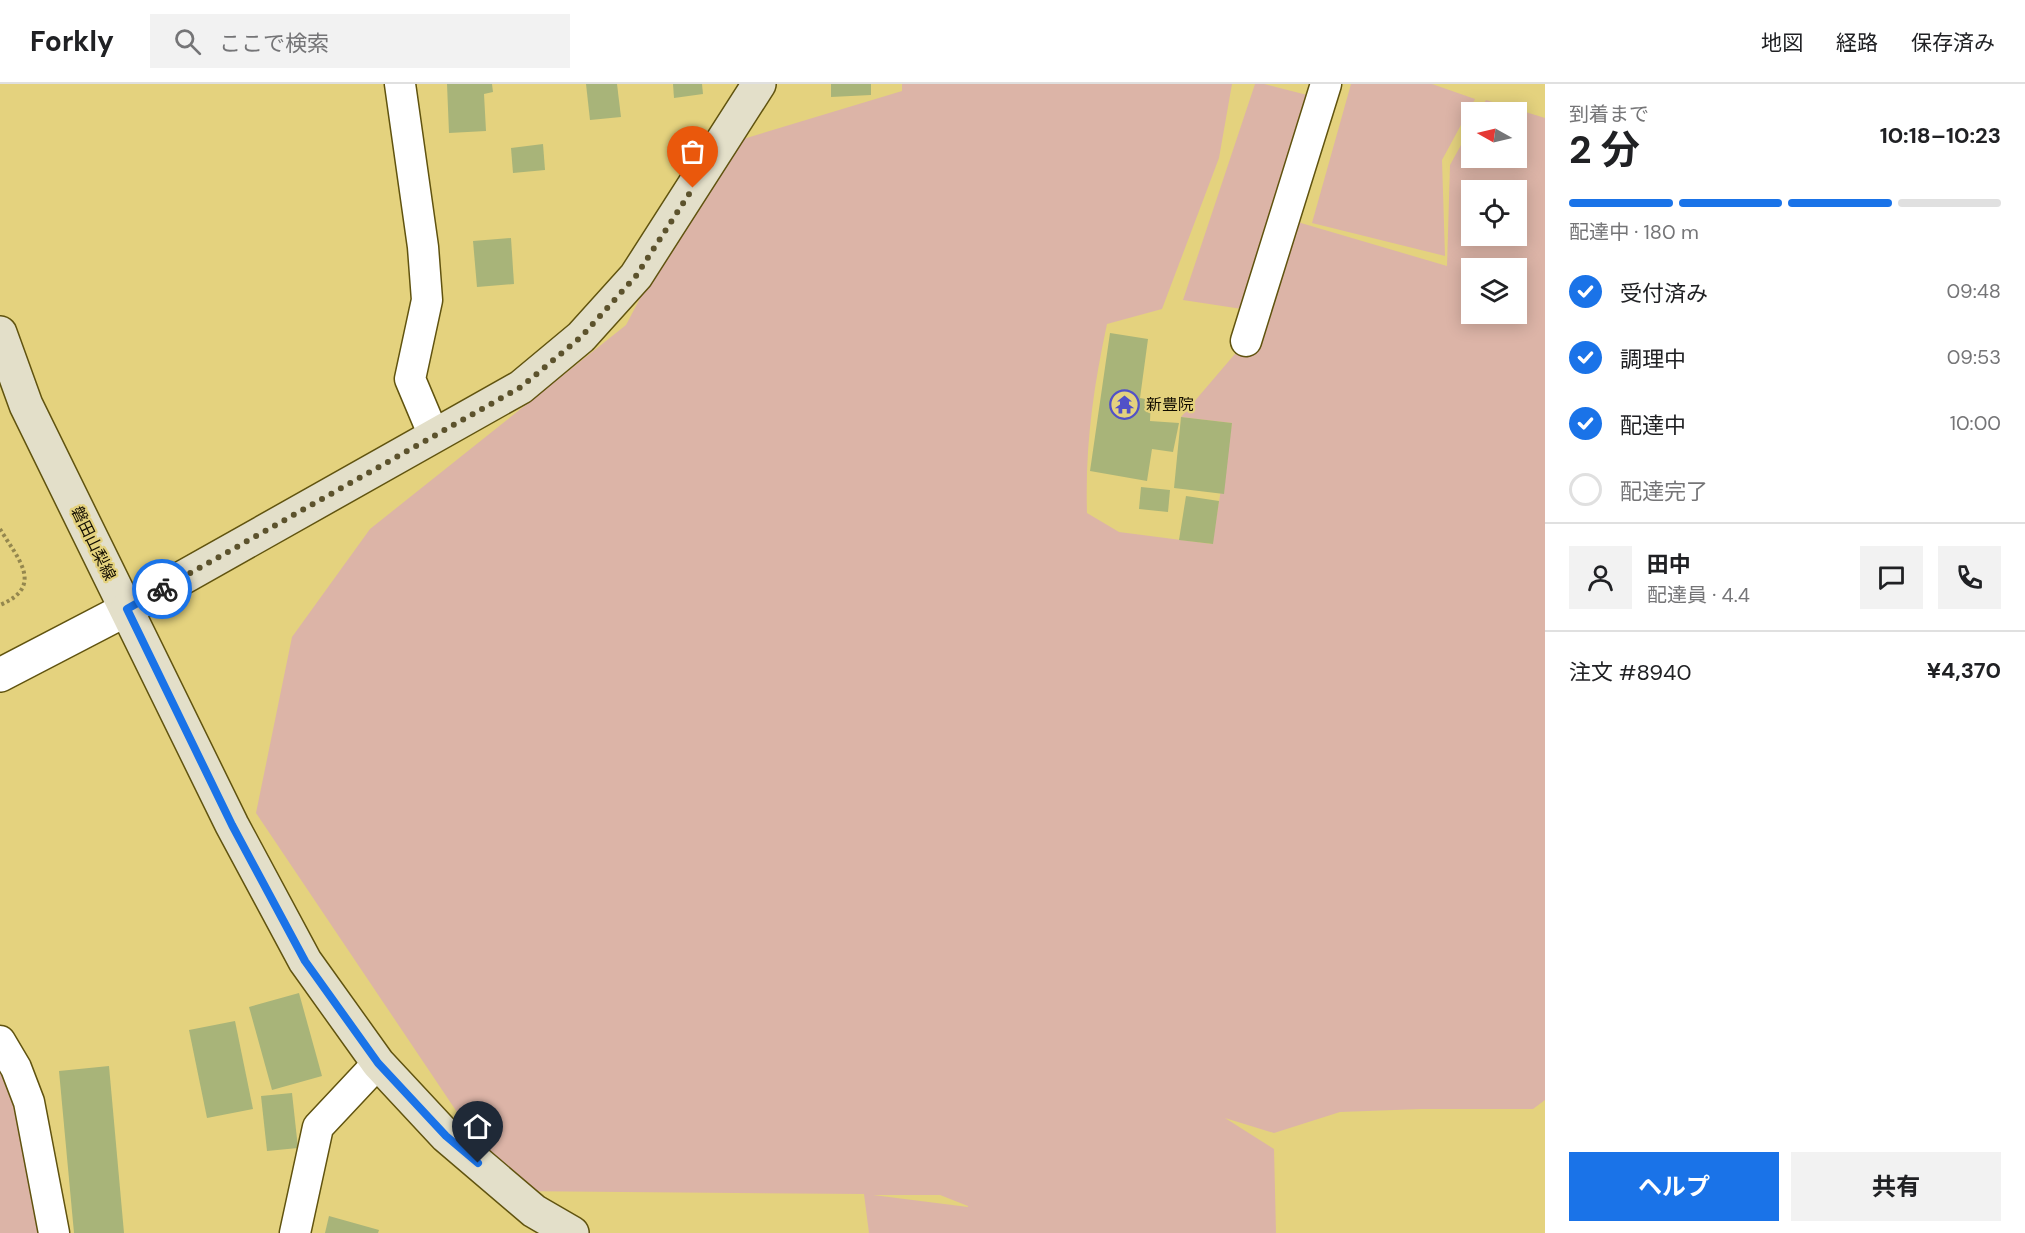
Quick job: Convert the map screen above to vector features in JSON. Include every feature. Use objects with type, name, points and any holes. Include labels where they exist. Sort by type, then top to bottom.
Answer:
[{"type":"main road","points":[[127,609],[521,387],[581,337],[636,276],[759,84]]},
{"type":"main road","name":"磐田山梨線","points":[[0,333],[26,405],[232,825],[305,961],[378,1063],[446,1136],[534,1211],[572,1233]]},
{"type":"street","points":[[400,84],[423,248],[427,300],[410,379],[434,436]]},
{"type":"street","points":[[1246,341],[1326,84]]},
{"type":"street","points":[[0,675],[127,609]]},
{"type":"street","points":[[0,1041],[16,1068],[29,1102],[54,1233]]},
{"type":"street","points":[[295,1233],[318,1127],[378,1063]]},
{"type":"path","points":[[0,530],[25,570],[24,587],[14,599],[0,605]]},
{"type":"shaded area","points":[[902,84],[1232,84],[1219,158],[1162,309],[1107,324],[1094,395],[1087,465],[1087,513],[1119,532],[1212,544],[1232,423],[1181,417],[1246,341],[1255,311],[1183,300],[1255,84],[1264,84],[1311,96],[1284,218],[1447,266],[1450,165],[1461,145],[1461,168],[1527,168],[1527,113],[1545,118],[1545,1100],[1533,1109],[1340,1112],[1274,1133],[1225,1118],[1274,1149],[1276,1233],[869,1233],[864,1194],[510,1191],[256,813],[292,637],[370,529],[626,325],[720,146],[902,91]],"holes":[[[873,1195],[940,1195],[968,1207]]]},
{"type":"shaded area","points":[[1351,84],[1432,84],[1475,99],[1473,102],[1461,102],[1461,125],[1442,160],[1445,256],[1312,223]]},
{"type":"shaded area","points":[[0,1052],[52,1233],[0,1233]]},
{"type":"building","points":[[447,84],[492,84],[493,92],[484,94],[486,131],[449,133]]},
{"type":"building","points":[[586,84],[617,84],[621,117],[590,120]]},
{"type":"building","points":[[673,84],[702,84],[703,94],[674,98]]},
{"type":"building","points":[[831,84],[871,84],[871,95],[831,97]]},
{"type":"building","points":[[543,144],[545,170],[513,173],[511,148]]},
{"type":"building","points":[[511,238],[514,284],[477,287],[473,241]]},
{"type":"building","name":"新豊院","points":[[1110,333],[1148,339],[1140,398],[1151,400],[1150,421],[1179,423],[1173,452],[1152,449],[1147,481],[1090,471]]},
{"type":"building","points":[[1181,417],[1232,423],[1224,494],[1174,488]]},
{"type":"building","points":[[1141,487],[1170,490],[1168,512],[1139,509]]},
{"type":"building","points":[[1186,496],[1219,501],[1213,544],[1179,540]]},
{"type":"building","points":[[299,993],[322,1076],[272,1090],[249,1007]]},
{"type":"building","points":[[235,1021],[253,1109],[207,1118],[189,1030]]},
{"type":"building","points":[[109,1066],[124,1233],[74,1233],[59,1071]]},
{"type":"building","points":[[292,1093],[298,1148],[267,1151],[261,1096]]},
{"type":"building","points":[[329,1216],[379,1230],[378,1233],[325,1233]]},
{"type":"way so far","points":[[162,589],[521,387],[581,337],[636,276],[693,188]]},
{"type":"place","name":"新豊院","points":[[1125,404]]},
{"type":"route","points":[[162,589],[127,609],[232,825],[305,961],[378,1063],[446,1136],[478,1163]]}]
